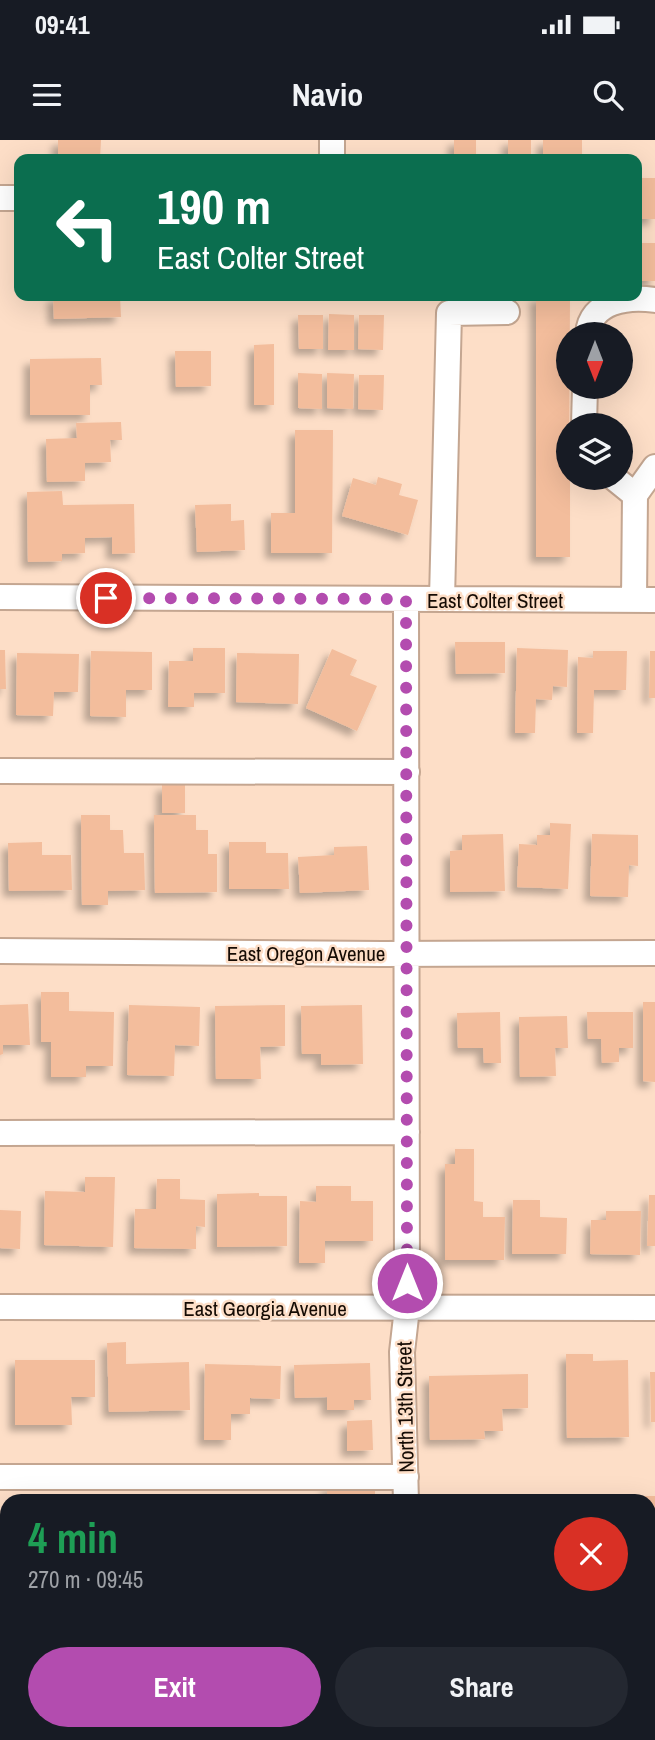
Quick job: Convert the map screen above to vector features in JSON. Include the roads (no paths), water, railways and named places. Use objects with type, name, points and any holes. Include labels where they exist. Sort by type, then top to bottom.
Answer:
[{"type":"street","points":[[591,322],[595,313],[618,301]]},
{"type":"street","points":[[442,599],[449,313],[508,312]]},
{"type":"street","points":[[644,600],[635,495],[655,467]]},
{"type":"street","points":[[629,490],[635,495]]},
{"type":"street","name":"East Colter Street","points":[[0,597],[644,600]]},
{"type":"street","name":"North 13th Street","points":[[406,599],[407,1308],[402,1352],[406,1489]]},
{"type":"street","points":[[0,771],[407,772]]},
{"type":"street","name":"East Oregon Avenue","points":[[0,951],[655,953]]},
{"type":"street","points":[[0,1133],[407,1132]]},
{"type":"street","name":"East Georgia Avenue","points":[[0,1307],[655,1308]]},
{"type":"street","points":[[0,1477],[406,1489]]}]
